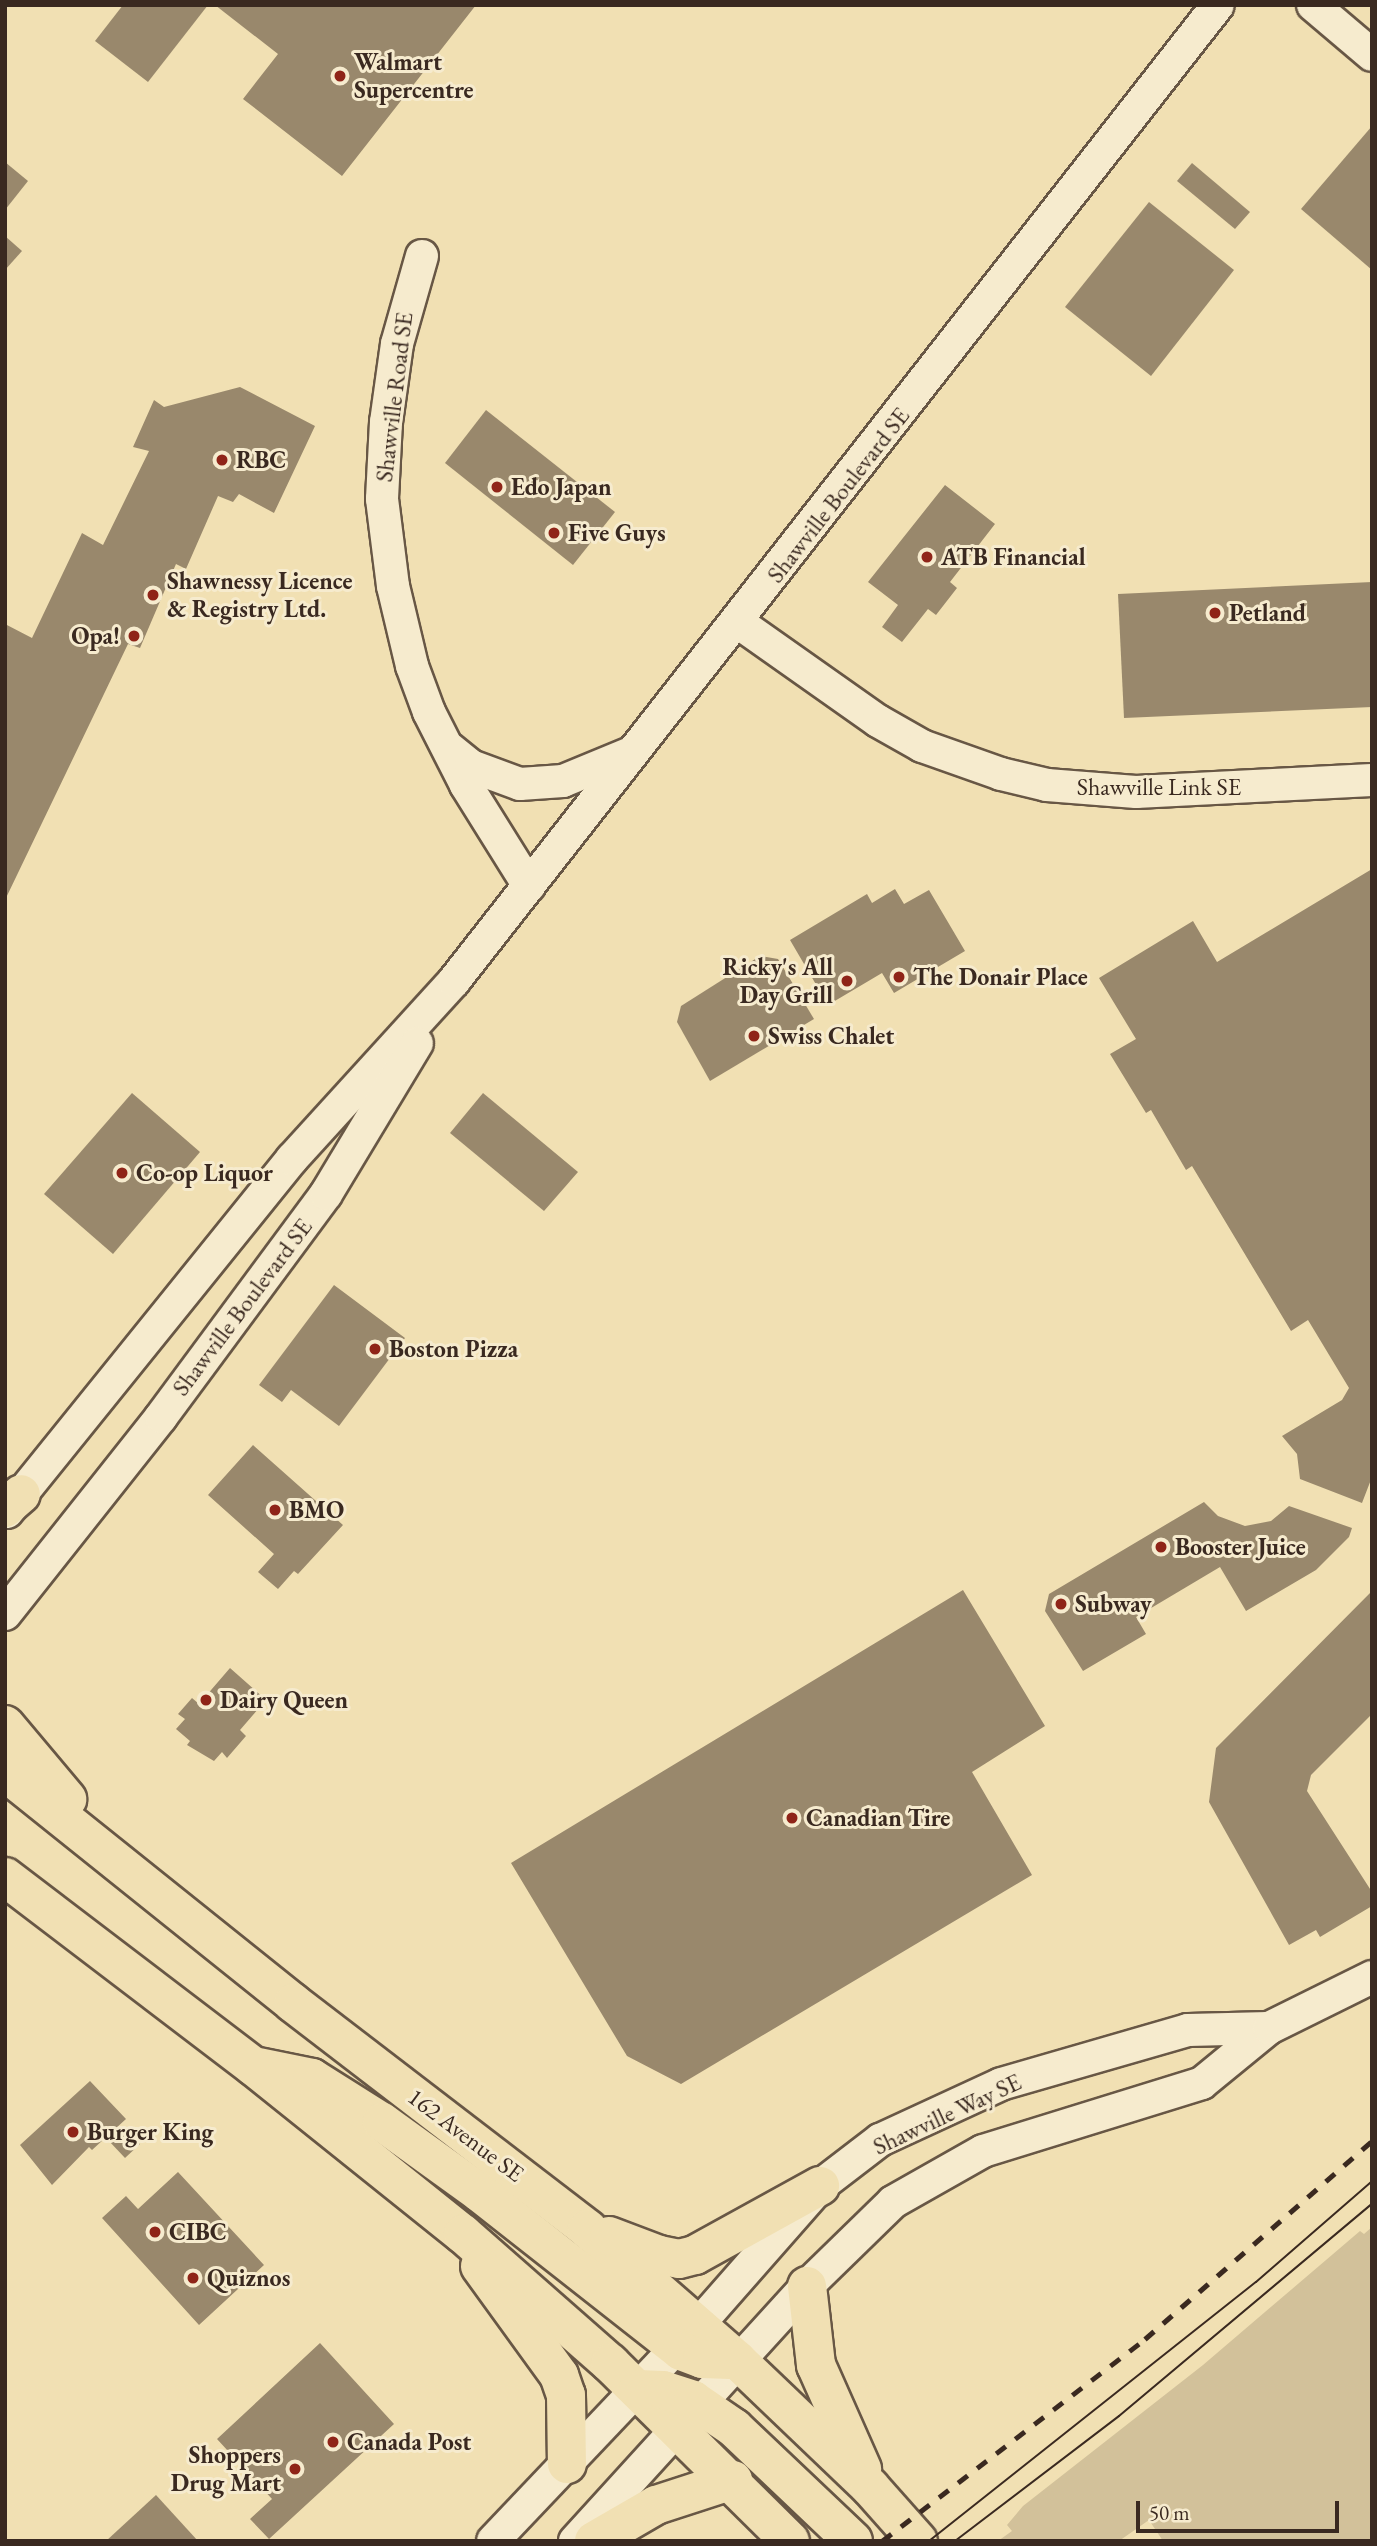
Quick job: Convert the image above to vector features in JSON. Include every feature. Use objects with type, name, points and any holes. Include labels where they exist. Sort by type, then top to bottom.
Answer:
[{"type":"main road","points":[[5,1724],[151,1891]]},
{"type":"main road","name":"162 Avenue SE","points":[[5,1772],[151,1891],[587,2229],[687,2336]]},
{"type":"main road","points":[[5,1877],[253,2066],[463,2234],[638,2389],[663,2390],[688,2415],[733,2480],[790,2541]]},
{"type":"main road","points":[[253,2066],[312,2078],[382,2122],[687,2336],[702,2359],[737,2360],[870,2487],[910,2533]]},
{"type":"main road","points":[[587,2229],[679,2259],[715,2247],[820,2186]]},
{"type":"main road","points":[[463,2234],[490,2284],[559,2375],[566,2395],[566,2464]]},
{"type":"main road","points":[[807,2286],[816,2365],[870,2487]]},
{"type":"main road","points":[[688,2415],[734,2428],[853,2541]]},
{"type":"main road","points":[[594,2541],[656,2505],[733,2480]]},
{"type":"street","name":"Shawville Boulevard SE","points":[[11,1506],[292,1159],[454,981],[739,623],[1218,5]]},
{"type":"street","points":[[1313,5],[1372,55]]},
{"type":"street","name":"Shawville Road SE","points":[[422,256],[397,344],[382,499],[401,626],[412,666],[444,744],[529,886]]},
{"type":"street","name":"Shawville Link SE","points":[[739,623],[878,721],[922,746],[1001,774],[1047,785],[1136,792],[1372,780]]},
{"type":"street","points":[[444,744],[471,766],[520,784],[563,781],[638,749]]},
{"type":"street","name":"Shawville Boulevard SE","points":[[5,1614],[153,1427],[326,1194],[454,981]]},
{"type":"street","name":"Shawville Way SE","points":[[575,2541],[737,2360],[807,2286],[893,2202],[932,2176],[1027,2135],[1202,2083],[1269,2028],[1372,1977]]},
{"type":"street","name":"Shawville Way SE","points":[[493,2541],[687,2336],[820,2186],[880,2140],[1001,2084],[1188,2030],[1269,2028]]},
{"type":"shaded area","points":[[1372,2227],[1372,2541],[1163,2541],[1149,2520],[1119,2541],[998,2541],[1012,2531],[1007,2525],[1023,2506],[1203,2365],[1360,2231],[1364,2234]]},
{"type":"building","points":[[123,5],[208,5],[148,82],[95,41]]},
{"type":"building","name":"Walmart Supercentre","points":[[215,5],[476,5],[342,176],[243,99],[278,54]]},
{"type":"building","points":[[1372,126],[1372,270],[1301,209]]},
{"type":"building","points":[[5,162],[28,181],[5,210]]},
{"type":"building","points":[[1192,163],[1250,212],[1235,229],[1177,181]]},
{"type":"building","points":[[1149,202],[1234,270],[1151,376],[1065,307]]},
{"type":"building","points":[[5,236],[22,251],[5,270]]},
{"type":"building","points":[[240,387],[315,426],[274,513],[239,494],[233,502],[218,496],[186,569],[176,564],[140,648],[128,644],[5,900],[5,624],[32,638],[82,533],[103,545],[149,451],[133,447],[154,400],[164,407]]},
{"type":"building","points":[[486,410],[615,512],[573,565],[445,463]]},
{"type":"building","points":[[945,485],[995,524],[950,582],[957,588],[936,615],[928,609],[902,642],[882,627],[898,605],[868,582]]},
{"type":"building","points":[[1372,582],[1372,707],[1124,718],[1118,594]]},
{"type":"building","points":[[1372,869],[1372,1477],[1362,1503],[1300,1479],[1297,1454],[1282,1436],[1342,1400],[1349,1388],[1308,1320],[1291,1331],[1192,1166],[1186,1170],[1151,1110],[1146,1113],[1110,1054],[1136,1039],[1099,978],[1193,921],[1217,962]]},
{"type":"building","points":[[895,889],[904,904],[929,890],[965,951],[894,993],[882,973],[828,1005],[790,940],[867,894],[872,903]]},
{"type":"building","points":[[760,956],[778,959],[814,1019],[710,1081],[677,1022],[681,1006]]},
{"type":"building","name":"Co-op Liquor","points":[[132,1093],[200,1152],[113,1254],[44,1194]]},
{"type":"building","points":[[483,1093],[578,1172],[544,1211],[450,1133]]},
{"type":"building","points":[[334,1285],[405,1338],[339,1426],[291,1390],[282,1402],[259,1385]]},
{"type":"building","name":"BMO","points":[[253,1445],[343,1525],[298,1574],[294,1571],[278,1589],[258,1572],[274,1554],[208,1495]]},
{"type":"building","points":[[1204,1502],[1218,1516],[1245,1526],[1271,1521],[1289,1506],[1352,1528],[1349,1537],[1316,1570],[1246,1611],[1220,1567],[1136,1617],[1146,1634],[1083,1671],[1045,1611],[1049,1594]]},
{"type":"building","name":"Canadian Tire","points":[[963,1590],[1045,1726],[972,1772],[1032,1875],[681,2084],[627,2056],[511,1863]]},
{"type":"building","points":[[1372,1591],[1372,1714],[1311,1775],[1307,1791],[1372,1892],[1372,1906],[1320,1937],[1316,1930],[1289,1945],[1209,1802],[1216,1748]]},
{"type":"building","points":[[230,1668],[266,1700],[240,1730],[246,1736],[227,1758],[222,1752],[214,1761],[187,1745],[190,1741],[176,1729],[185,1719],[178,1714],[192,1698],[199,1704]]},
{"type":"building","name":"Burger King","points":[[90,2081],[126,2119],[92,2150],[89,2147],[52,2185],[20,2145]]},
{"type":"building","points":[[124,2127],[140,2144],[125,2158],[109,2141]]},
{"type":"building","points":[[178,2172],[264,2265],[199,2325],[102,2218],[126,2196],[138,2209]]},
{"type":"building","name":"Shoppers Drug Mart","points":[[320,2343],[394,2424],[269,2539],[250,2519],[272,2499],[217,2439]]},
{"type":"building","points":[[156,2495],[198,2541],[106,2541]]},
{"type":"tram line","points":[[929,2541],[1256,2282],[1372,2181]]},
{"type":"tram line","points":[[955,2541],[1119,2416],[1372,2204]]},
{"type":"railway","points":[[882,2541],[1145,2339],[1372,2141]]},
{"type":"place","name":"Walmart Supercentre","points":[[340,76]]},
{"type":"place","name":"RBC","points":[[222,460]]},
{"type":"place","name":"Edo Japan","points":[[497,487]]},
{"type":"place","name":"Five Guys","points":[[554,533]]},
{"type":"place","name":"ATB Financial","points":[[927,557]]},
{"type":"place","name":"Shawnessy Licence & Registry Ltd.","points":[[153,595]]},
{"type":"place","name":"Petland","points":[[1215,613]]},
{"type":"place","name":"Opa!","points":[[134,636]]},
{"type":"place","name":"The Donair Place","points":[[899,977]]},
{"type":"place","name":"Ricky's All Day Grill","points":[[847,981]]},
{"type":"place","name":"Swiss Chalet","points":[[754,1036]]},
{"type":"place","name":"Co-op Liquor","points":[[122,1173]]},
{"type":"place","name":"Boston Pizza","points":[[375,1349]]},
{"type":"place","name":"BMO","points":[[275,1510]]},
{"type":"place","name":"Booster Juice","points":[[1161,1547]]},
{"type":"place","name":"Subway","points":[[1061,1604]]},
{"type":"place","name":"Dairy Queen","points":[[206,1700]]},
{"type":"place","name":"Canadian Tire","points":[[792,1818]]},
{"type":"place","name":"Burger King","points":[[73,2132]]},
{"type":"place","name":"CIBC","points":[[155,2232]]},
{"type":"place","name":"Quiznos","points":[[193,2278]]},
{"type":"place","name":"Canada Post","points":[[333,2442]]},
{"type":"place","name":"Shoppers Drug Mart","points":[[295,2469]]}]
